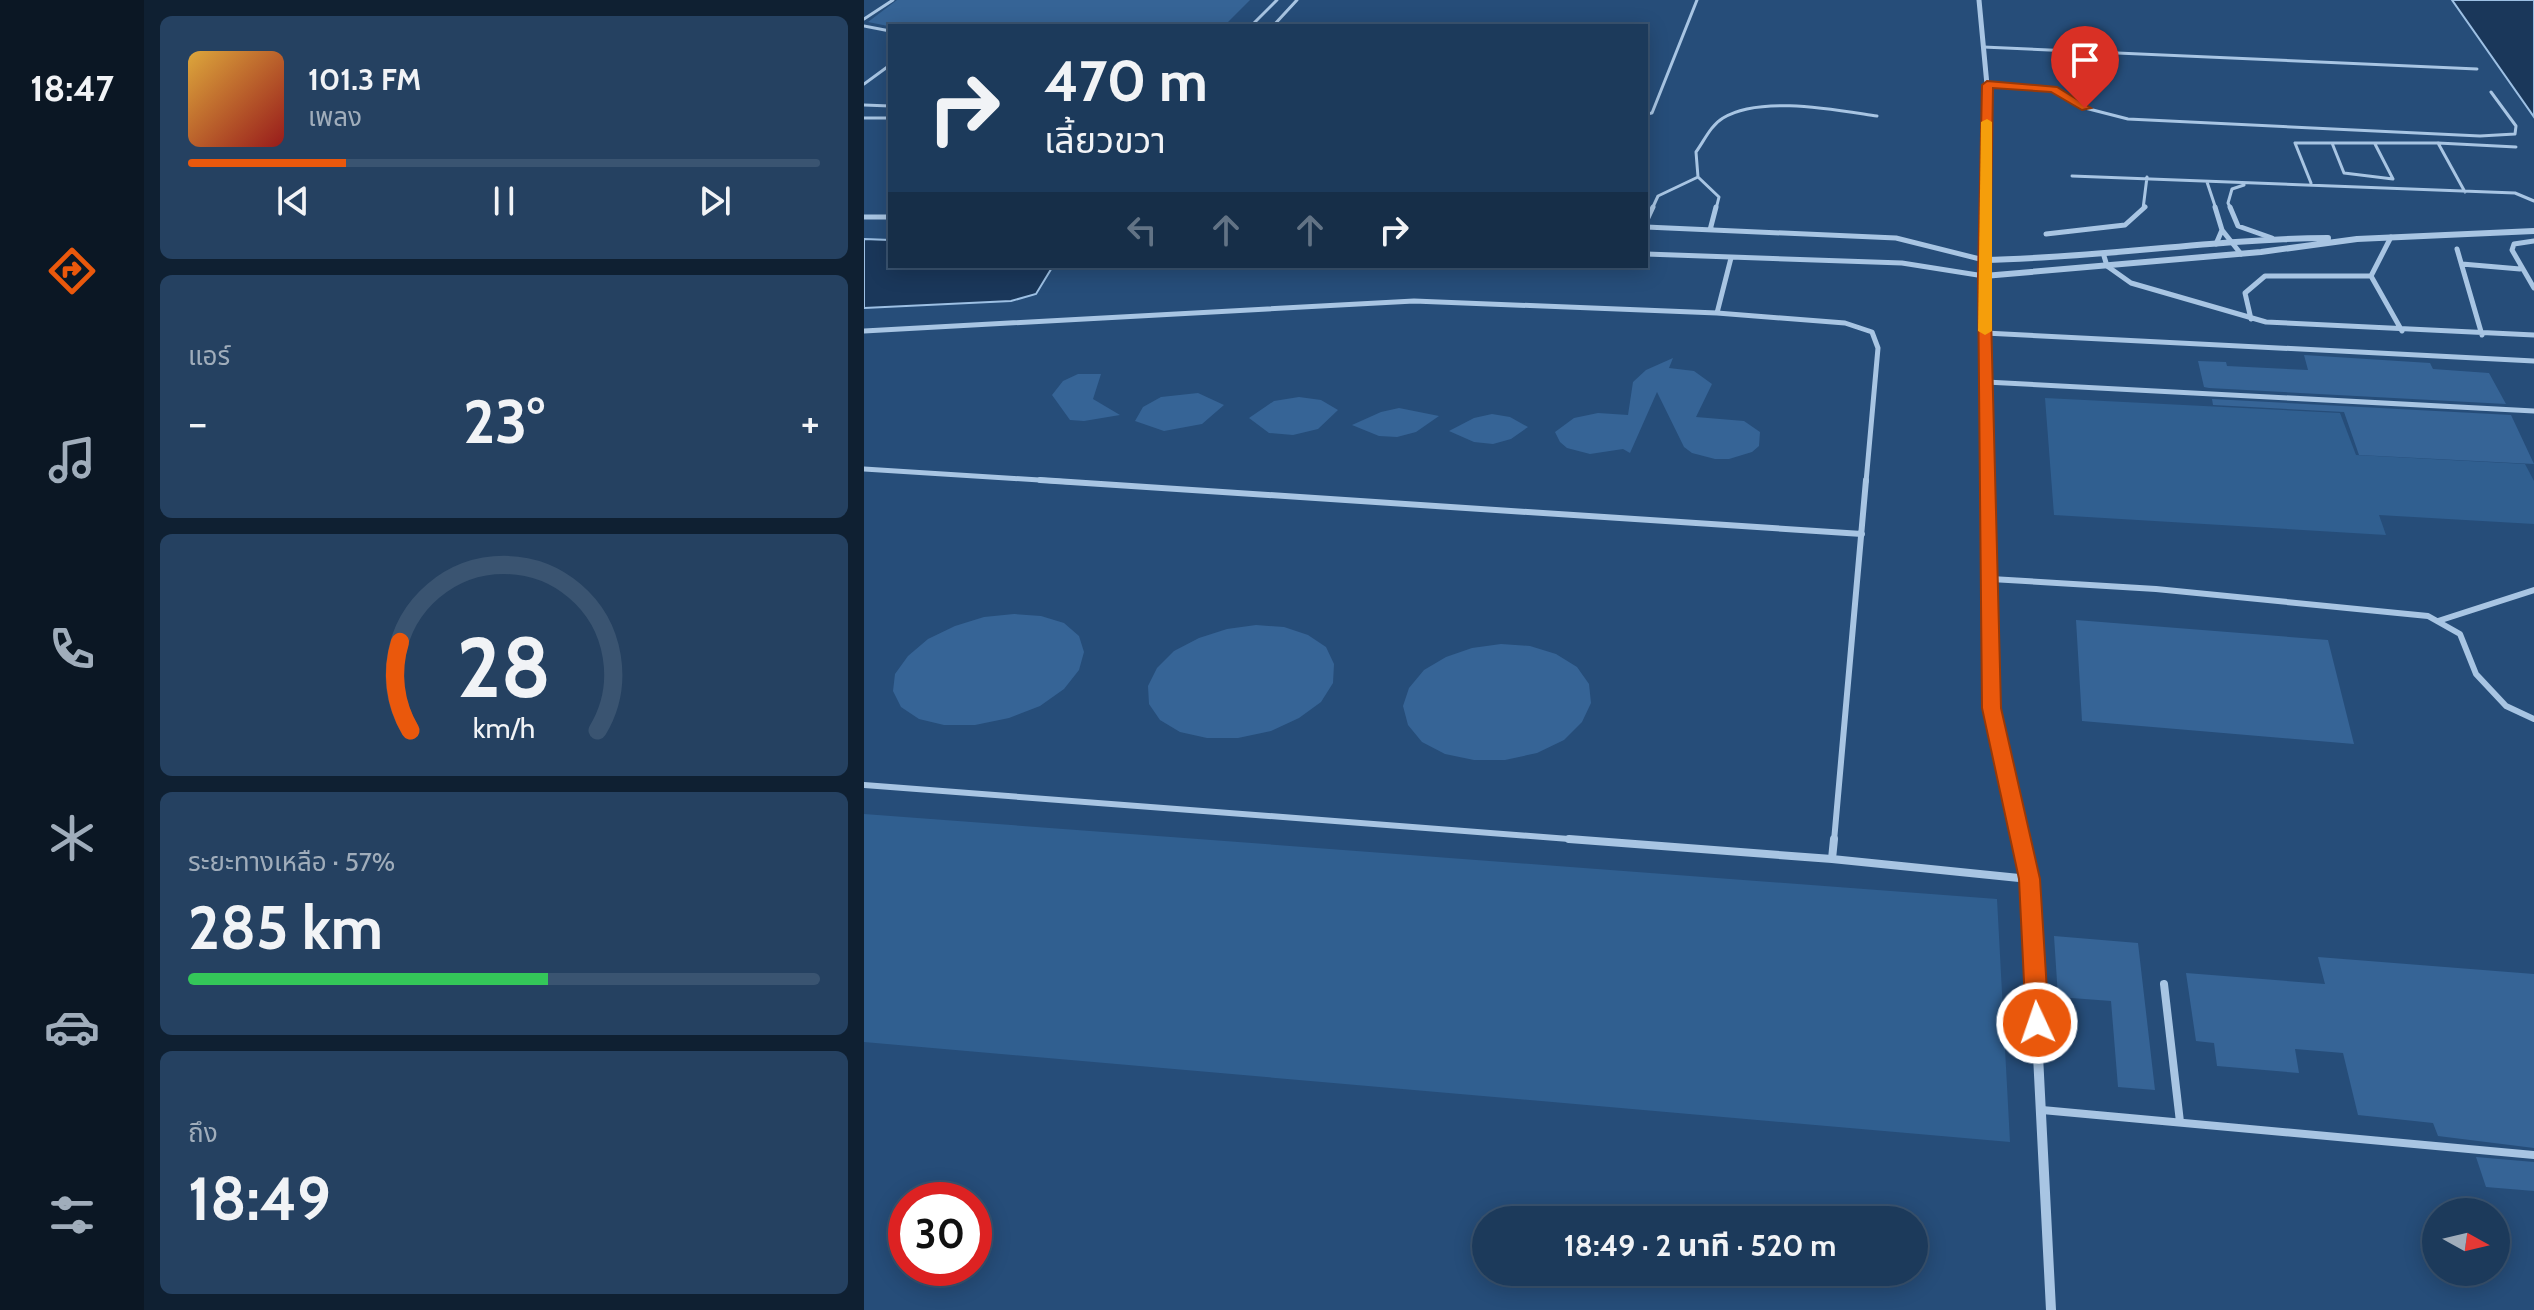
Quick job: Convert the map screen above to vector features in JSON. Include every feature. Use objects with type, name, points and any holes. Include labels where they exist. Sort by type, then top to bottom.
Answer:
[{"type":"street","points":[[1979,0],[1987,85],[1984,276],[1991,708],[2029,879],[2051,1310]]},
{"type":"street","points":[[1984,276],[2241,254],[2357,239],[2534,231]]},
{"type":"street","points":[[1984,260],[2104,256],[2272,238],[2357,239]]},
{"type":"lane","points":[[864,19],[893,0]]},
{"type":"lane","points":[[1253,24],[1277,0]]},
{"type":"lane","points":[[1275,24],[1297,0]]},
{"type":"lane","points":[[1648,114],[1652,113],[1697,0]]},
{"type":"lane","points":[[864,26],[888,31]]},
{"type":"lane","points":[[1983,47],[2477,69]]},
{"type":"lane","points":[[864,84],[888,66]]},
{"type":"lane","points":[[1987,85],[2054,89],[2085,108],[2128,119],[2480,136],[2515,134],[2516,126],[2491,92]]},
{"type":"lane","points":[[864,105],[888,106]]},
{"type":"lane","points":[[1710,230],[1719,197],[1698,177],[1696,152],[1722,119],[1748,110],[1770,108],[1877,116]]},
{"type":"lane","points":[[864,118],[888,118]]},
{"type":"lane","points":[[2311,183],[2295,143],[2438,143],[2516,147]]},
{"type":"lane","points":[[2332,143],[2344,173],[2393,179],[2375,144]]},
{"type":"lane","points":[[2438,143],[2465,192]]},
{"type":"lane","points":[[2072,176],[2515,193],[2534,201]]},
{"type":"lane","points":[[1648,220],[1658,196],[1698,177]]},
{"type":"lane","points":[[2046,234],[2125,225],[2145,208],[2147,177]]},
{"type":"lane","points":[[2207,182],[2222,230],[2241,254]]},
{"type":"lane","points":[[2241,254],[2244,241],[2228,203],[2232,189],[2251,183]]},
{"type":"lane","points":[[864,217],[888,217]]},
{"type":"lane","points":[[1648,225],[1896,238],[1984,260]]},
{"type":"lane","points":[[2238,226],[2272,238]]},
{"type":"lane","points":[[2216,244],[2222,230]]},
{"type":"lane","points":[[2371,276],[2391,237]]},
{"type":"lane","points":[[2534,241],[2514,244],[2512,250],[2520,269],[2534,288]]},
{"type":"lane","points":[[2457,249],[2482,335]]},
{"type":"lane","points":[[1648,254],[1902,263],[1984,276]]},
{"type":"lane","points":[[2104,256],[2107,266],[2131,283],[2251,319],[2402,331],[2534,335]]},
{"type":"lane","points":[[1717,313],[1731,258]]},
{"type":"lane","points":[[2462,264],[2520,269]]},
{"type":"lane","points":[[2251,319],[2245,293],[2265,276],[2371,276]]},
{"type":"lane","points":[[2371,276],[2402,331]]},
{"type":"lane","points":[[864,331],[1414,301],[1717,313],[1845,323],[1872,332],[1878,348],[1832,859]]},
{"type":"lane","points":[[1985,333],[2534,361]]},
{"type":"lane","points":[[1986,382],[2534,411]]},
{"type":"lane","points":[[864,469],[1862,534]]},
{"type":"lane","points":[[1991,579],[2156,589],[2428,616],[2460,634],[2476,674],[2506,706],[2534,719]]},
{"type":"lane","points":[[2438,621],[2534,590]]},
{"type":"lane","points":[[864,785],[1832,859],[2029,879]]},
{"type":"lane","points":[[2164,984],[2180,1122]]},
{"type":"lane","points":[[2042,1110],[2534,1155]]},
{"type":"shaded area","points":[[2452,0],[2534,0],[2534,117]]},
{"type":"shaded area","points":[[864,239],[888,240],[888,268],[1052,268],[1036,294],[1011,301],[864,308]]},
{"type":"shaded area","points":[[2045,398],[2340,413],[2356,455],[2525,464],[2534,481],[2534,524],[2379,515],[2386,535],[2054,515]]},
{"type":"shaded area","points":[[864,814],[1997,899],[2010,1142],[864,1042]]},
{"type":"building","points":[[897,0],[1250,0],[1226,24],[937,22],[888,26],[868,22]]},
{"type":"building","points":[[2304,355],[2430,363],[2433,369],[2489,373],[2506,404],[2209,388],[2204,387],[2198,361],[2226,362],[2227,366],[2308,370]]},
{"type":"building","points":[[1673,358],[1669,368],[1694,371],[1712,384],[1696,417],[1744,421],[1760,432],[1759,446],[1752,452],[1729,459],[1692,453],[1684,447],[1657,392],[1630,453],[1623,449],[1590,454],[1567,448],[1560,442],[1555,432],[1574,418],[1598,413],[1628,415],[1633,382],[1646,370]]},
{"type":"building","points":[[1078,374],[1101,374],[1093,399],[1120,415],[1070,420],[1052,395],[1063,381]]},
{"type":"building","points":[[1198,393],[1224,405],[1202,424],[1164,431],[1135,421],[1143,407],[1161,397]]},
{"type":"building","points":[[1299,397],[1321,400],[1338,410],[1318,429],[1293,435],[1269,433],[1249,418],[1274,401]]},
{"type":"building","points":[[2212,399],[2511,415],[2534,464],[2359,455],[2344,412],[2213,405]]},
{"type":"building","points":[[1399,408],[1439,416],[1416,432],[1397,437],[1379,436],[1352,425],[1381,412]]},
{"type":"building","points":[[1492,414],[1510,417],[1528,427],[1511,439],[1493,444],[1474,442],[1449,431],[1474,418]]},
{"type":"building","points":[[1014,614],[1041,616],[1064,623],[1079,636],[1084,652],[1079,670],[1064,689],[1040,706],[1009,718],[975,725],[944,725],[919,719],[901,707],[893,691],[895,674],[908,656],[928,639],[984,617]]},
{"type":"building","points":[[2076,620],[2328,640],[2354,744],[2082,721]]},
{"type":"building","points":[[1256,625],[1284,627],[1308,635],[1326,647],[1334,664],[1333,683],[1321,702],[1299,718],[1271,731],[1238,738],[1207,738],[1180,732],[1160,720],[1149,704],[1148,686],[1157,668],[1174,651],[1199,638],[1227,629]]},
{"type":"building","points":[[1501,644],[1530,646],[1556,654],[1577,667],[1589,684],[1591,703],[1582,722],[1564,740],[1537,753],[1505,760],[1474,760],[1445,754],[1422,742],[1408,725],[1403,706],[1409,688],[1424,670],[1446,657],[1472,648]]},
{"type":"building","points":[[2054,936],[2138,943],[2155,1090],[2118,1087],[2111,1001],[2058,997]]},
{"type":"building","points":[[2318,957],[2534,974],[2534,1148],[2438,1136],[2433,1123],[2358,1115],[2343,1053],[2295,1049],[2299,1073],[2217,1066],[2214,1043],[2196,1041],[2186,973],[2325,984]]},
{"type":"building","points":[[2476,1157],[2534,1162],[2534,1191],[2486,1187]]},
{"type":"slow traffic","points":[[1985,331],[1987,122]]},
{"type":"route","points":[[2037,1023],[2029,879],[1991,708],[1984,276],[1987,85],[2054,89],[2085,108]]}]
